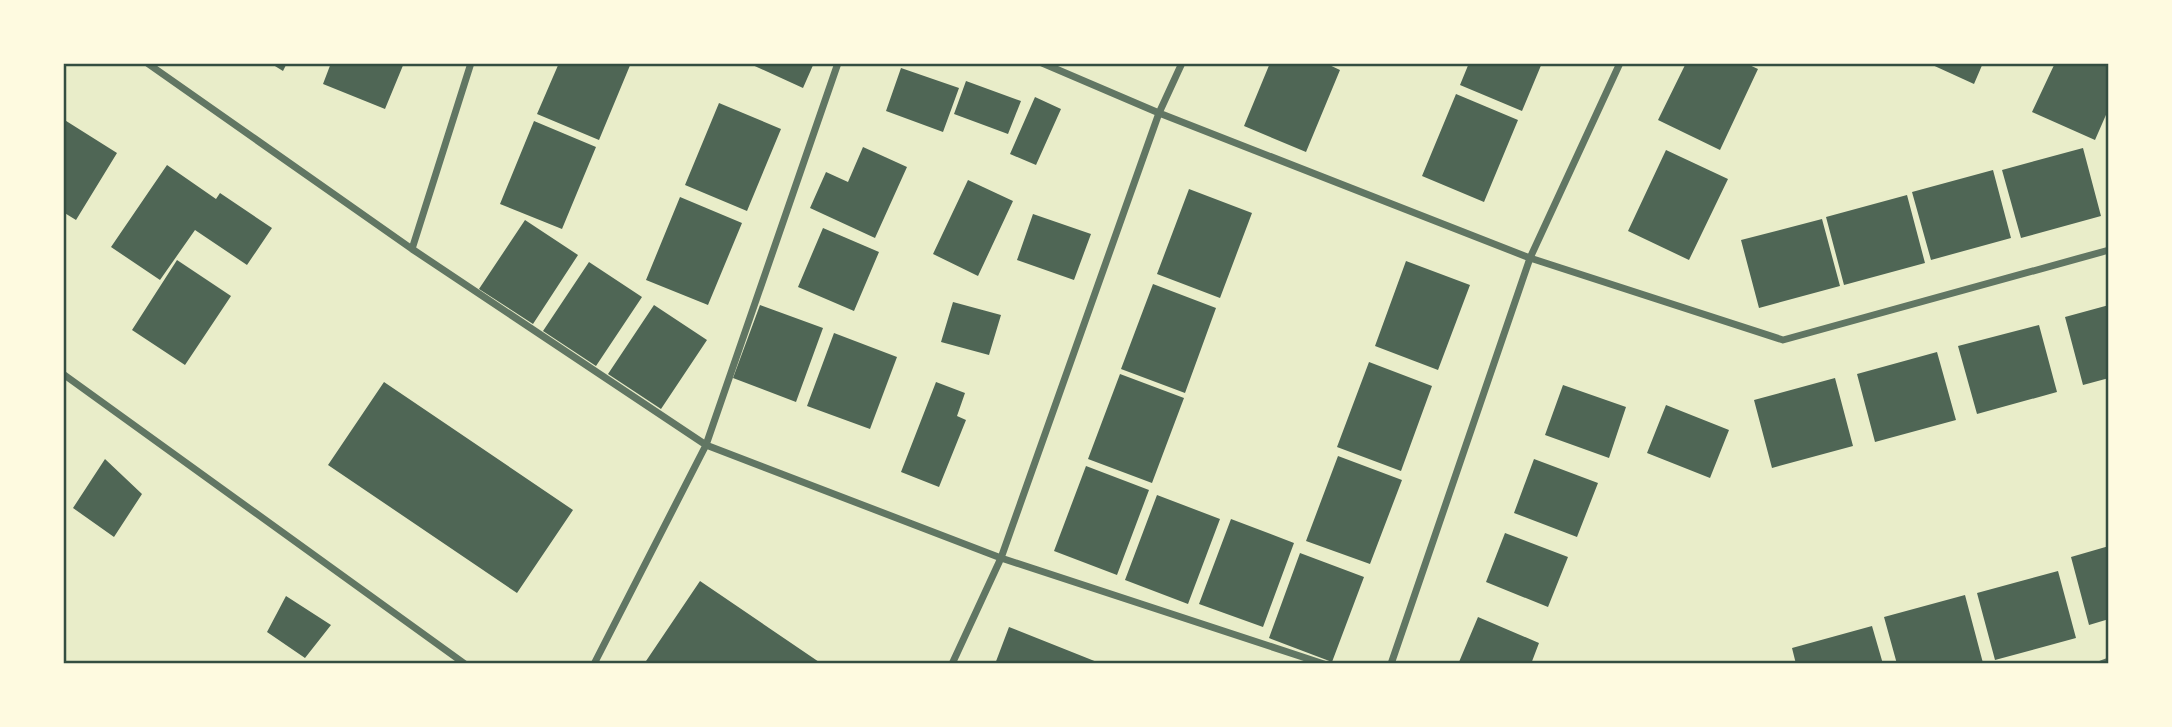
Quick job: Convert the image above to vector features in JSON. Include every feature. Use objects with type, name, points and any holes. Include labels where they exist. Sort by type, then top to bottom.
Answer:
[{"type":"street","points":[[147,63],[412,249],[705,445],[1002,558],[1324,664]]},
{"type":"street","points":[[412,249],[471,63]]},
{"type":"street","points":[[594,664],[705,445],[838,63]]},
{"type":"street","points":[[1042,63],[1159,113],[1530,258],[1783,340],[2109,250]]},
{"type":"street","points":[[952,664],[1002,558],[1159,113],[1182,63]]},
{"type":"street","points":[[1391,664],[1530,258],[1620,63]]},
{"type":"street","points":[[63,374],[465,664]]},
{"type":"street","points":[[2101,664],[2109,661]]},
{"type":"building","points":[[270,63],[287,63],[283,71]]},
{"type":"building","points":[[331,63],[404,63],[385,109],[323,84]]},
{"type":"building","points":[[559,63],[631,63],[599,140],[537,114]]},
{"type":"building","points":[[748,63],[814,63],[803,88]]},
{"type":"building","points":[[1270,63],[1325,63],[1340,70],[1306,152],[1244,126]]},
{"type":"building","points":[[1469,63],[1542,63],[1522,111],[1460,85]]},
{"type":"building","points":[[1686,63],[1745,63],[1758,69],[1720,150],[1658,120]]},
{"type":"building","points":[[1928,63],[1983,63],[1974,84]]},
{"type":"building","points":[[2055,63],[2109,63],[2109,108],[2095,140],[2032,112]]},
{"type":"building","points":[[901,68],[959,88],[943,132],[886,111]]},
{"type":"building","points":[[966,81],[1021,101],[1008,134],[954,114]]},
{"type":"building","points":[[1456,94],[1518,120],[1484,202],[1422,176]]},
{"type":"building","points":[[1035,97],[1061,109],[1036,165],[1010,154]]},
{"type":"building","points":[[719,103],[781,129],[747,211],[685,185]]},
{"type":"building","points":[[63,119],[117,153],[76,220],[63,212]]},
{"type":"building","points":[[534,121],[596,147],[562,229],[500,204]]},
{"type":"building","points":[[863,147],[907,167],[875,238],[810,208],[826,172],[848,182]]},
{"type":"building","points":[[2083,148],[2101,216],[2021,238],[2002,170]]},
{"type":"building","points":[[1666,150],[1728,179],[1689,260],[1628,231]]},
{"type":"building","points":[[167,165],[216,199],[220,193],[272,228],[247,265],[195,230],[160,280],[111,247]]},
{"type":"building","points":[[1993,170],[2011,238],[1931,260],[1912,192]]},
{"type":"building","points":[[968,180],[1013,201],[978,276],[933,254]]},
{"type":"building","points":[[1189,189],[1252,213],[1220,298],[1157,274]]},
{"type":"building","points":[[1907,195],[1925,263],[1844,285],[1826,217]]},
{"type":"building","points":[[680,197],[742,223],[708,305],[646,280]]},
{"type":"building","points":[[1033,214],[1091,234],[1074,280],[1017,260]]},
{"type":"building","points":[[1822,219],[1840,286],[1759,308],[1741,240]]},
{"type":"building","points":[[525,220],[578,255],[533,324],[479,289]]},
{"type":"building","points":[[823,228],[879,252],[854,311],[798,287]]},
{"type":"building","points":[[177,260],[231,296],[185,365],[132,330]]},
{"type":"building","points":[[1406,261],[1470,285],[1438,370],[1375,346]]},
{"type":"building","points":[[589,262],[642,297],[596,366],[543,331]]},
{"type":"building","points":[[1153,284],[1216,308],[1185,393],[1121,369]]},
{"type":"building","points":[[953,302],[1001,315],[989,355],[941,342]]},
{"type":"building","points":[[654,305],[707,340],[661,409],[608,374]]},
{"type":"building","points":[[760,305],[823,328],[796,402],[733,378]]},
{"type":"building","points":[[2109,305],[2109,378],[2083,385],[2065,317]]},
{"type":"building","points":[[2039,325],[2057,392],[1977,414],[1958,346]]},
{"type":"building","points":[[834,333],[897,357],[870,429],[807,406]]},
{"type":"building","points":[[1937,352],[1956,420],[1875,442],[1857,374]]},
{"type":"building","points":[[1369,362],[1432,386],[1401,471],[1337,447]]},
{"type":"building","points":[[1120,374],[1184,398],[1152,483],[1088,459]]},
{"type":"building","points":[[1835,378],[1853,446],[1772,468],[1754,400]]},
{"type":"building","points":[[384,382],[573,510],[517,593],[328,465]]},
{"type":"building","points":[[936,382],[965,393],[957,416],[966,420],[939,487],[901,472]]},
{"type":"building","points":[[1563,385],[1626,407],[1609,458],[1545,435]]},
{"type":"building","points":[[1666,405],[1729,430],[1710,478],[1647,453]]},
{"type":"building","points":[[1338,456],[1402,480],[1370,564],[1306,541]]},
{"type":"building","points":[[105,459],[142,494],[114,537],[73,508]]},
{"type":"building","points":[[1534,459],[1598,483],[1577,537],[1514,513]]},
{"type":"building","points":[[1086,466],[1149,490],[1117,575],[1054,551]]},
{"type":"building","points":[[1157,495],[1220,519],[1188,604],[1125,580]]},
{"type":"building","points":[[1231,519],[1294,543],[1263,627],[1199,604]]},
{"type":"building","points":[[1505,533],[1568,557],[1548,607],[1486,582]]},
{"type":"building","points":[[2109,546],[2109,619],[2089,625],[2071,557]]},
{"type":"building","points":[[1300,553],[1364,577],[1332,662],[1269,638]]},
{"type":"building","points":[[2058,571],[2076,638],[1995,660],[1977,593]]},
{"type":"building","points":[[700,581],[822,664],[644,664]]},
{"type":"building","points":[[1965,595],[1983,663],[1897,664],[1884,617]]},
{"type":"building","points":[[286,596],[331,625],[305,658],[267,632]]},
{"type":"building","points":[[1478,617],[1539,643],[1531,664],[1459,662]]},
{"type":"building","points":[[1872,626],[1883,664],[1796,664],[1792,648]]},
{"type":"building","points":[[1009,627],[1102,664],[995,664]]}]
